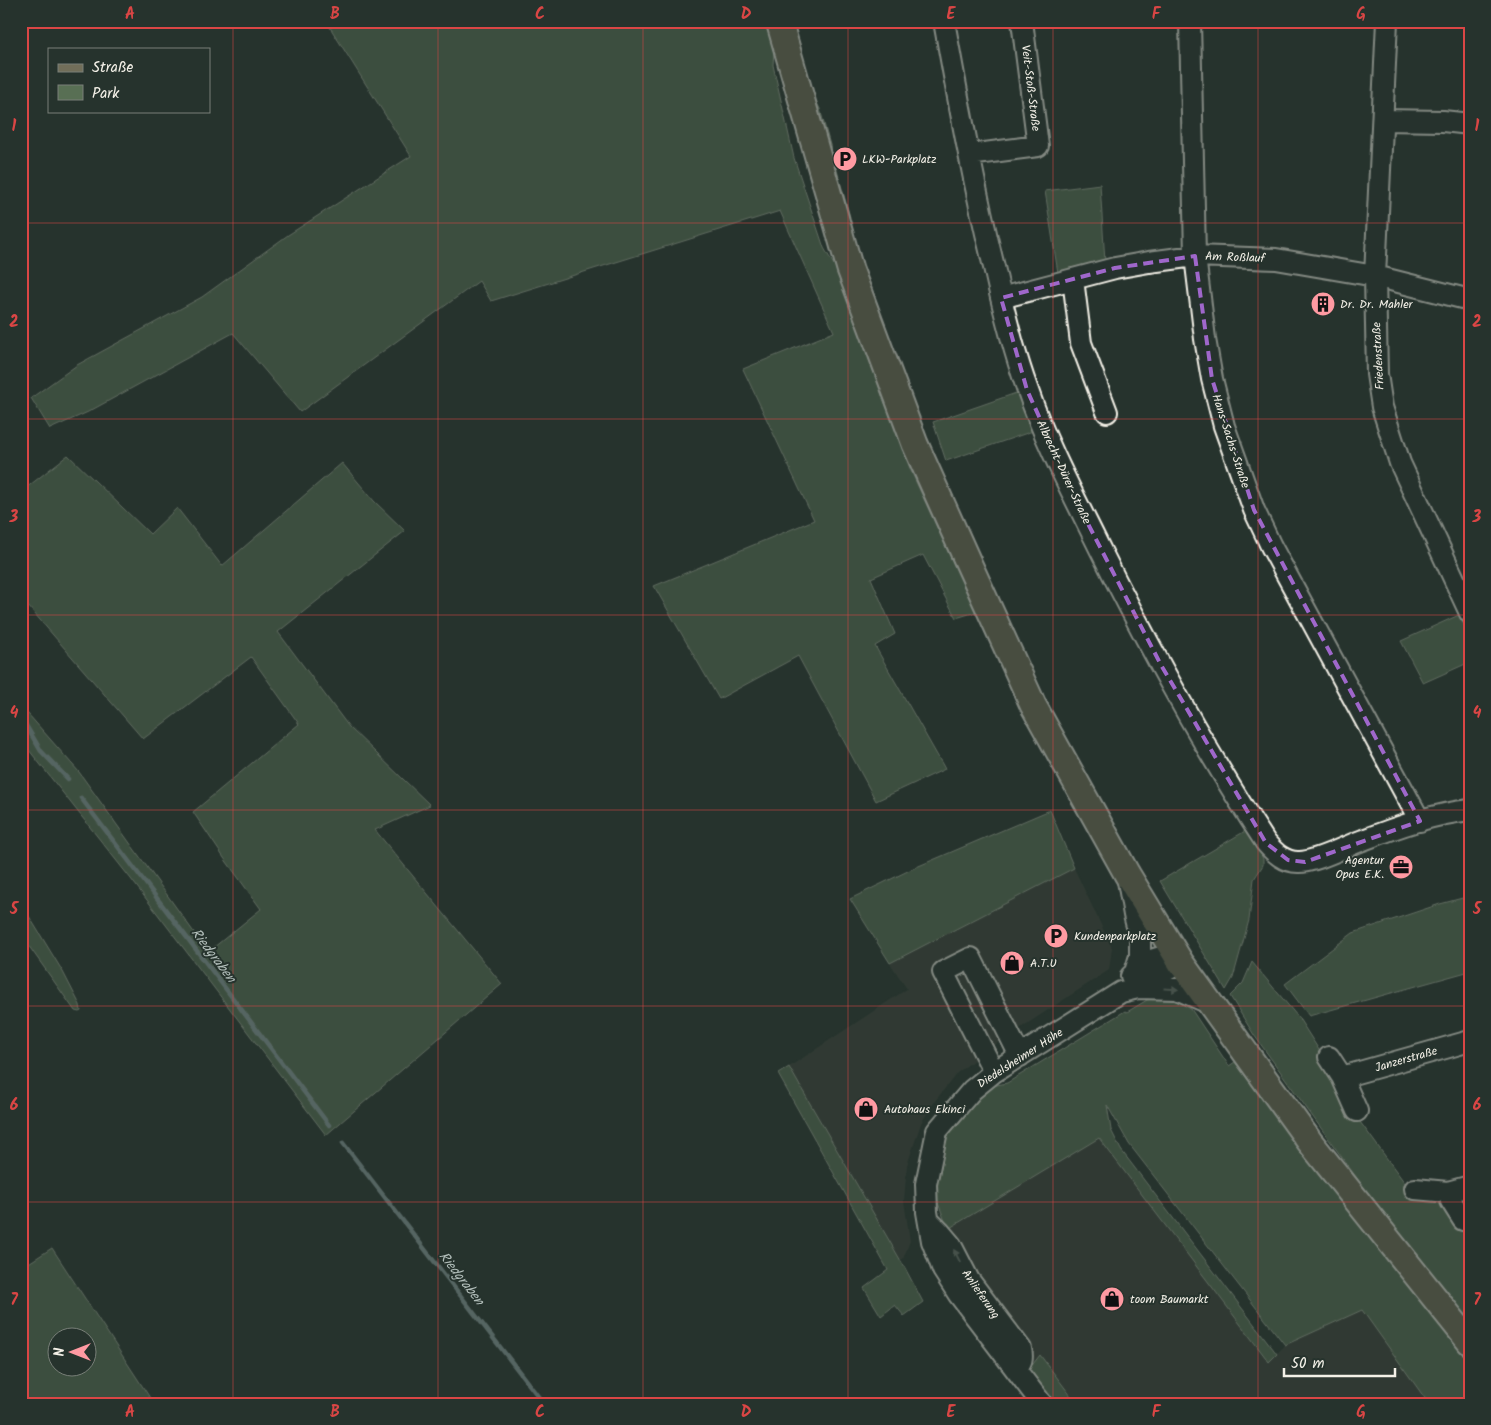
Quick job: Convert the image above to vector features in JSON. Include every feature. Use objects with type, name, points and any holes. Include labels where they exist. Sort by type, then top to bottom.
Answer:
[{"type":"main road","points":[[779,21],[850,269],[916,444],[1033,705],[1127,874],[1206,1002],[1310,1142],[1470,1342]]},
{"type":"street","name":"Albrecht-Dürer-Straße","points":[[944,21],[969,155],[1001,298],[1013,346],[1027,390],[1084,516],[1136,618],[1206,744],[1266,843],[1276,855],[1288,860],[1305,862],[1420,821]]},
{"type":"street","name":"Veit-Stoß-Straße","points":[[969,155],[1038,146],[1022,21]]},
{"type":"street","name":"Hans-Sachs-Straße","points":[[1190,21],[1196,256],[1212,379],[1224,426],[1251,501],[1272,546],[1420,821]]},
{"type":"street","name":"Friedenstraße","points":[[1387,21],[1375,276],[1377,374],[1382,407],[1400,463],[1470,613]]},
{"type":"street","points":[[1383,120],[1443,121],[1470,124]]},
{"type":"street","name":"Am Roßlauf","points":[[1001,298],[1140,263],[1196,256],[1276,259],[1375,276],[1470,300]]},
{"type":"street","points":[[1073,279],[1081,343],[1107,412]]},
{"type":"street","points":[[1420,821],[1450,812],[1470,810]]},
{"type":"street","points":[[1127,874],[1140,938],[1140,956],[1131,984],[1177,989],[1206,1002]]},
{"type":"street","points":[[994,1072],[943,972],[971,958],[1020,1056]]},
{"type":"street","name":"Diedelsheimer Höhe","points":[[1042,1404],[959,1295],[943,1270],[932,1241],[926,1184],[938,1131],[972,1090],[994,1072],[1131,984],[1155,976],[1178,958]]},
{"type":"street","points":[[965,1016],[994,1004]]},
{"type":"street","points":[[965,1016],[994,1004]]},
{"type":"street","name":"Janzerstraße","points":[[1342,1077],[1470,1041]]},
{"type":"street","points":[[1329,1057],[1342,1077],[1357,1111]]},
{"type":"street","points":[[1415,1189],[1448,1192],[1470,1186]]},
{"type":"street","points":[[1448,1192],[1451,1201],[1463,1220]]},
{"type":"highlighted area","points":[[1195,256],[1212,379],[1254,510],[1420,821],[1305,862],[1288,860],[1266,843],[1161,665],[1084,516],[1027,390],[1001,298],[1115,268]]},
{"type":"shaded area","points":[[1074,868],[1112,948],[1109,970],[987,1050],[957,1073],[935,1101],[921,1123],[907,1165],[904,1201],[910,1241],[903,1259],[900,1259],[789,1067],[907,989],[890,963]]},
{"type":"shaded area","name":"toom Baumarkt","points":[[1099,1138],[1269,1362],[1285,1345],[1362,1310],[1429,1404],[1077,1404],[1040,1355],[1026,1373],[948,1229]]},
{"type":"green space","points":[[326,21],[767,21],[774,50],[773,65],[794,158],[824,248],[840,275],[911,471],[976,612],[956,618],[923,555],[871,578],[895,634],[875,646],[945,769],[876,801],[798,656],[719,699],[654,586],[814,520],[743,369],[834,332],[780,211],[491,301],[479,281],[300,412],[233,333],[88,412],[50,429],[31,398],[77,365],[202,297],[288,235],[411,156]]},
{"type":"green space","points":[[811,91],[820,109],[850,217],[846,227]]},
{"type":"green space","points":[[1100,184],[1105,262],[1058,273],[1045,191]]},
{"type":"green space","points":[[1019,392],[1033,431],[946,461],[933,422]]},
{"type":"green space","points":[[68,455],[150,534],[177,508],[222,566],[342,463],[374,501],[405,531],[278,632],[349,727],[430,805],[375,830],[502,984],[326,1135],[131,879],[21,740],[21,706],[79,772],[208,952],[261,909],[193,812],[299,724],[251,657],[143,739],[21,598],[21,492]]},
{"type":"green space","points":[[1459,615],[1470,638],[1470,662],[1423,683],[1401,641]]},
{"type":"green space","points":[[1050,810],[1074,868],[890,963],[850,899],[914,868]]},
{"type":"green space","points":[[1247,830],[1260,852],[1263,865],[1254,879],[1249,920],[1233,978],[1226,990],[1160,881]]},
{"type":"green space","points":[[1470,896],[1470,971],[1309,1016],[1285,984],[1353,933]]},
{"type":"green space","points":[[21,903],[63,972],[80,1005],[81,1011],[75,1011],[21,935]]},
{"type":"green space","points":[[1252,962],[1298,1017],[1326,1061],[1352,1111],[1413,1194],[1439,1197],[1470,1237],[1470,1327],[1374,1202],[1254,1035],[1230,996],[1243,983]]},
{"type":"green space","points":[[1160,998],[1176,1001],[1191,1009],[1229,1066],[1235,1062],[1320,1177],[1386,1250],[1470,1356],[1470,1404],[1429,1404],[1362,1310],[1285,1345],[1129,1144],[1107,1105],[1111,1130],[1121,1150],[1277,1354],[1269,1362],[1099,1138],[948,1229],[935,1195],[936,1180],[945,1139],[956,1120],[978,1095],[992,1086],[1007,1083],[1125,1011],[1127,1012],[1147,1000]]},
{"type":"green space","points":[[789,1067],[923,1302],[904,1316],[895,1305],[881,1316],[864,1288],[888,1270],[778,1074]]},
{"type":"green space","points":[[52,1248],[154,1404],[21,1404],[21,1268]]},
{"type":"green space","points":[[1040,1355],[1077,1404],[1050,1404],[1026,1373]]},
{"type":"waterway","name":"Riedgraben","points":[[21,717],[41,751],[68,779]]},
{"type":"waterway","name":"Riedgraben","points":[[81,798],[329,1125]]},
{"type":"waterway","name":"Riedgraben","points":[[343,1143],[544,1404]]},
{"type":"place","name":"LKW-Parkplatz","points":[[845,159]]},
{"type":"place","name":"Dr. Dr. Mahler","points":[[1323,304]]},
{"type":"place","name":"Agentur Opus E.K.","points":[[1401,867]]},
{"type":"place","name":"Kundenparkplatz","points":[[1056,936]]},
{"type":"place","name":"A.T.U","points":[[1012,963]]},
{"type":"place","name":"Autohaus Ekinci","points":[[866,1109]]},
{"type":"place","name":"toom Baumarkt","points":[[1112,1299]]}]
